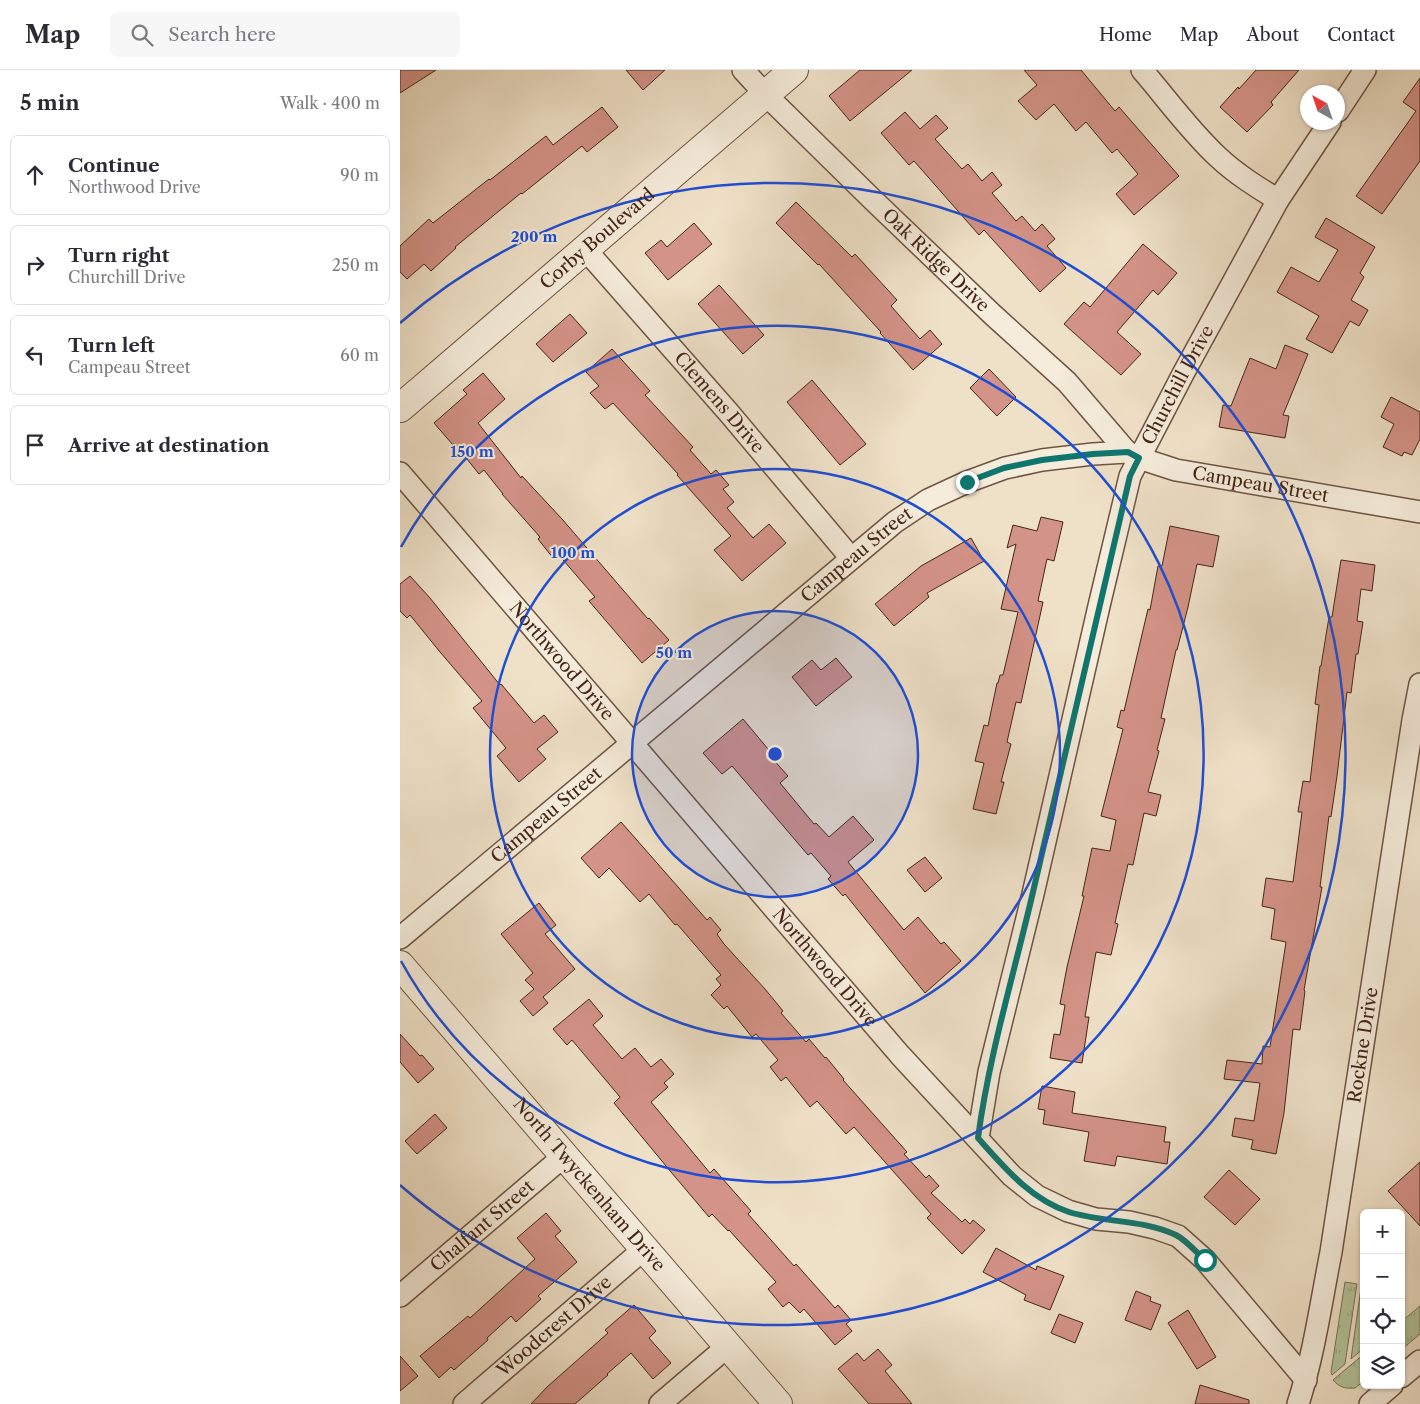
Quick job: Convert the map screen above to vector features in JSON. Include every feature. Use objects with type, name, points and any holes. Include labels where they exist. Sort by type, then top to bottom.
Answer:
[{"type":"street","name":"Oak Ridge Drive","points":[[743,70],[765,94],[994,315],[1067,382],[1133,455]]},
{"type":"street","name":"Corby Boulevard","points":[[400,408],[794,70]]},
{"type":"street","points":[[1142,70],[1193,132],[1218,157],[1239,175],[1278,200]]},
{"type":"street","points":[[1345,100],[1365,70]]},
{"type":"street","name":"Churchill Drive","points":[[978,1138],[989,1072],[1033,894],[1130,476],[1133,455],[1182,374],[1278,200],[1325,130]]},
{"type":"street","name":"Clemens Drive","points":[[585,249],[729,413],[852,558]]},
{"type":"street","name":"Campeau Street","points":[[400,938],[895,522],[928,500],[967,482],[1004,468],[1042,460],[1093,454],[1133,455],[1176,470],[1420,512]]},
{"type":"street","name":"Northwood Drive","points":[[400,473],[900,1056],[1012,1176],[1037,1196],[1068,1212],[1129,1222],[1178,1236],[1205,1260],[1306,1380]]},
{"type":"street","name":"Rockne Drive","points":[[1298,1404],[1306,1380],[1318,1325],[1331,1252],[1420,684]]},
{"type":"street","name":"North Twyckenham Drive","points":[[400,965],[778,1404]]},
{"type":"street","name":"Chalfant Street","points":[[400,1296],[564,1156]]},
{"type":"street","name":"Woodcrest Drive","points":[[464,1404],[644,1249]]},
{"type":"street","points":[[660,1404],[728,1346]]},
{"type":"street","points":[[1405,1374],[1420,1361]]},
{"type":"street","points":[[1370,1404],[1387,1389]]},
{"type":"green space","points":[[1345,1282],[1357,1284],[1345,1364],[1332,1375],[1331,1372]]},
{"type":"green space","points":[[1360,1295],[1360,1351],[1351,1359]]},
{"type":"green space","points":[[1420,1306],[1420,1334],[1405,1347],[1405,1344],[1405,1319]]},
{"type":"green space","points":[[1360,1357],[1360,1384],[1355,1388],[1348,1388],[1340,1386],[1333,1380]]},
{"type":"building","points":[[400,70],[436,70],[400,93]]},
{"type":"building","points":[[626,70],[665,70],[643,90]]},
{"type":"building","points":[[860,70],[912,70],[850,121],[829,96]]},
{"type":"building","points":[[1024,70],[1081,70],[1115,111],[1119,107],[1179,176],[1134,215],[1116,194],[1138,174],[1117,149],[1112,153],[1086,122],[1076,131],[1054,104],[1036,120],[1018,101],[1037,85]]},
{"type":"building","points":[[1256,70],[1299,70],[1271,102],[1273,105],[1247,132],[1220,107]]},
{"type":"building","points":[[1420,78],[1420,161],[1382,214],[1356,196],[1416,111],[1403,102]]},
{"type":"building","points":[[602,107],[618,127],[587,152],[582,146],[455,247],[431,271],[424,264],[407,279],[400,272],[400,246],[429,219],[433,223],[546,136],[553,145]]},
{"type":"building","points":[[905,112],[920,129],[936,115],[948,128],[935,139],[962,169],[968,164],[982,181],[992,172],[1002,185],[992,193],[1016,221],[1022,216],[1035,231],[1042,224],[1055,239],[1047,246],[1066,268],[1040,292],[984,230],[979,235],[914,161],[909,165],[881,133]]},
{"type":"building","points":[[796,202],[852,257],[855,254],[897,300],[891,306],[920,339],[930,330],[942,344],[913,370],[819,264],[776,223]]},
{"type":"building","points":[[1326,218],[1375,247],[1360,273],[1364,277],[1351,300],[1368,310],[1359,326],[1350,321],[1332,353],[1306,339],[1319,316],[1277,292],[1291,267],[1319,282],[1338,250],[1315,237]]},
{"type":"building","points":[[694,223],[712,244],[668,280],[645,253],[661,240],[667,247]]},
{"type":"building","points":[[1143,244],[1177,273],[1158,295],[1153,290],[1117,332],[1141,354],[1121,375],[1064,324],[1084,302],[1090,307]]},
{"type":"building","points":[[719,285],[764,335],[743,354],[698,304]]},
{"type":"building","points":[[570,314],[587,333],[553,362],[536,344]]},
{"type":"building","points":[[1285,345],[1308,354],[1283,415],[1289,416],[1285,438],[1219,427],[1223,405],[1231,406],[1250,358],[1276,369]]},
{"type":"building","points":[[612,349],[650,391],[645,395],[693,447],[690,450],[711,474],[716,470],[729,485],[723,489],[734,502],[727,508],[753,538],[769,524],[786,543],[742,581],[714,550],[731,536],[678,474],[613,403],[605,409],[590,393],[599,386],[586,372]]},
{"type":"building","points":[[989,369],[1016,397],[997,416],[970,388]]},
{"type":"building","points":[[483,373],[505,399],[478,423],[521,478],[522,476],[562,519],[648,619],[669,640],[642,663],[589,601],[595,597],[558,554],[553,558],[538,539],[540,537],[502,494],[484,470],[479,474],[454,443],[453,445],[434,423],[467,394],[463,390]]},
{"type":"building","points":[[812,380],[866,444],[840,465],[787,402]]},
{"type":"building","points":[[1391,397],[1420,412],[1420,439],[1412,455],[1404,452],[1402,456],[1383,447],[1394,424],[1381,417]]},
{"type":"building","points":[[1041,517],[1063,522],[1054,561],[1047,559],[1038,601],[1043,602],[1021,703],[1016,702],[1007,742],[1011,744],[1001,782],[1004,782],[996,814],[973,809],[984,763],[975,761],[984,725],[988,726],[997,683],[1000,675],[1003,675],[1018,612],[1001,609],[1016,544],[1007,548],[1013,525],[1037,531]]},
{"type":"building","points":[[1170,526],[1219,536],[1213,567],[1197,564],[1161,718],[1165,719],[1148,792],[1161,795],[1156,816],[1144,813],[1133,865],[1128,864],[1115,923],[1118,924],[1111,955],[1096,952],[1085,1017],[1089,1017],[1082,1063],[1050,1058],[1054,1034],[1060,1035],[1065,1005],[1060,1004],[1084,896],[1082,896],[1092,848],[1110,851],[1116,820],[1101,816],[1123,729],[1117,727],[1121,710],[1124,711],[1148,609],[1150,610],[1158,566],[1162,566]]},
{"type":"building","points":[[971,538],[984,561],[927,593],[929,597],[894,626],[875,604],[921,566]]},
{"type":"building","points":[[1341,560],[1375,565],[1372,591],[1361,589],[1357,621],[1363,622],[1358,654],[1356,654],[1351,693],[1347,692],[1331,817],[1329,816],[1320,887],[1322,887],[1304,990],[1300,1030],[1293,1029],[1284,1113],[1276,1154],[1251,1149],[1253,1140],[1232,1136],[1235,1118],[1254,1121],[1260,1083],[1224,1079],[1227,1060],[1262,1064],[1263,1046],[1270,1047],[1286,942],[1271,939],[1275,909],[1262,906],[1266,878],[1293,882],[1302,812],[1298,812],[1303,781],[1310,782],[1319,705],[1315,704],[1320,666],[1329,617],[1332,617]]},
{"type":"building","points":[[410,576],[534,723],[544,715],[558,732],[537,749],[546,759],[519,782],[497,756],[506,748],[473,708],[482,701],[410,615],[407,618],[400,611],[400,584]]},
{"type":"building","points":[[836,658],[852,677],[816,706],[792,677],[812,660],[821,670]]},
{"type":"building","points":[[743,719],[773,755],[771,757],[788,776],[780,783],[814,824],[816,823],[829,837],[853,816],[874,840],[848,862],[904,930],[918,917],[941,944],[944,942],[961,961],[925,993],[845,894],[843,896],[828,879],[831,876],[811,853],[808,855],[732,766],[722,774],[703,753]]},
{"type":"building","points":[[621,822],[707,920],[710,917],[721,930],[717,934],[724,944],[765,989],[783,1011],[781,1013],[806,1042],[809,1039],[826,1057],[843,1080],[907,1152],[904,1154],[926,1178],[929,1175],[939,1186],[931,1193],[962,1222],[965,1219],[970,1224],[973,1220],[985,1230],[962,1254],[927,1218],[931,1214],[854,1127],[846,1134],[817,1101],[810,1107],[786,1077],[781,1081],[770,1067],[778,1060],[756,1034],[752,1037],[727,1006],[724,1009],[711,995],[721,985],[716,979],[721,975],[649,894],[640,902],[609,868],[599,878],[581,858]]},
{"type":"building","points":[[925,857],[942,878],[925,892],[907,870]]},
{"type":"building","points":[[539,903],[556,925],[545,934],[575,969],[543,997],[548,1003],[533,1016],[520,1001],[534,989],[525,980],[533,973],[501,934]]},
{"type":"building","points":[[589,999],[603,1016],[593,1025],[622,1059],[635,1048],[651,1067],[661,1059],[674,1074],[664,1083],[668,1087],[651,1102],[710,1173],[714,1169],[751,1211],[748,1214],[794,1266],[796,1264],[835,1308],[838,1305],[851,1320],[846,1324],[852,1331],[835,1345],[804,1309],[800,1313],[789,1302],[783,1307],[768,1289],[776,1282],[729,1230],[712,1214],[709,1217],[614,1103],[620,1097],[572,1040],[567,1045],[553,1029]]},
{"type":"building","points":[[400,1034],[434,1069],[418,1083],[400,1062]]},
{"type":"building","points":[[1042,1086],[1075,1092],[1072,1113],[1166,1127],[1164,1142],[1170,1142],[1167,1164],[1117,1156],[1115,1166],[1084,1161],[1089,1132],[1043,1124],[1045,1110],[1038,1109]]},
{"type":"building","points":[[435,1114],[447,1128],[417,1154],[405,1141]]},
{"type":"building","points":[[1420,1162],[1420,1226],[1405,1209],[1388,1191]]},
{"type":"building","points":[[1229,1170],[1260,1199],[1235,1225],[1204,1197]]},
{"type":"building","points":[[546,1213],[561,1231],[555,1236],[577,1262],[538,1296],[541,1299],[516,1322],[511,1316],[487,1338],[488,1340],[454,1370],[451,1367],[439,1378],[420,1356],[468,1316],[470,1318],[535,1259],[517,1238]]},
{"type":"building","points":[[996,1248],[1036,1270],[1037,1266],[1064,1276],[1050,1310],[1024,1300],[1026,1295],[983,1272]]},
{"type":"building","points":[[1136,1291],[1151,1297],[1150,1301],[1161,1305],[1151,1330],[1125,1320]]},
{"type":"building","points":[[634,1305],[656,1331],[649,1338],[671,1363],[653,1379],[631,1353],[575,1404],[531,1404],[547,1387],[608,1333],[605,1330]]},
{"type":"building","points":[[1188,1310],[1216,1357],[1197,1369],[1168,1323]]},
{"type":"building","points":[[1059,1314],[1083,1323],[1075,1343],[1051,1333]]},
{"type":"building","points":[[878,1349],[892,1365],[885,1371],[912,1404],[869,1404],[838,1369],[857,1353],[864,1361]]},
{"type":"building","points":[[400,1356],[418,1376],[400,1391]]},
{"type":"building","points":[[1200,1385],[1249,1400],[1249,1404],[1195,1404]]},
{"type":"route","points":[[967,482],[1004,468],[1042,460],[1128,452],[1139,458],[1130,476],[1099,606],[1033,894],[989,1072],[978,1138],[1012,1176],[1037,1196],[1068,1212],[1129,1222],[1178,1236],[1205,1260]]}]
